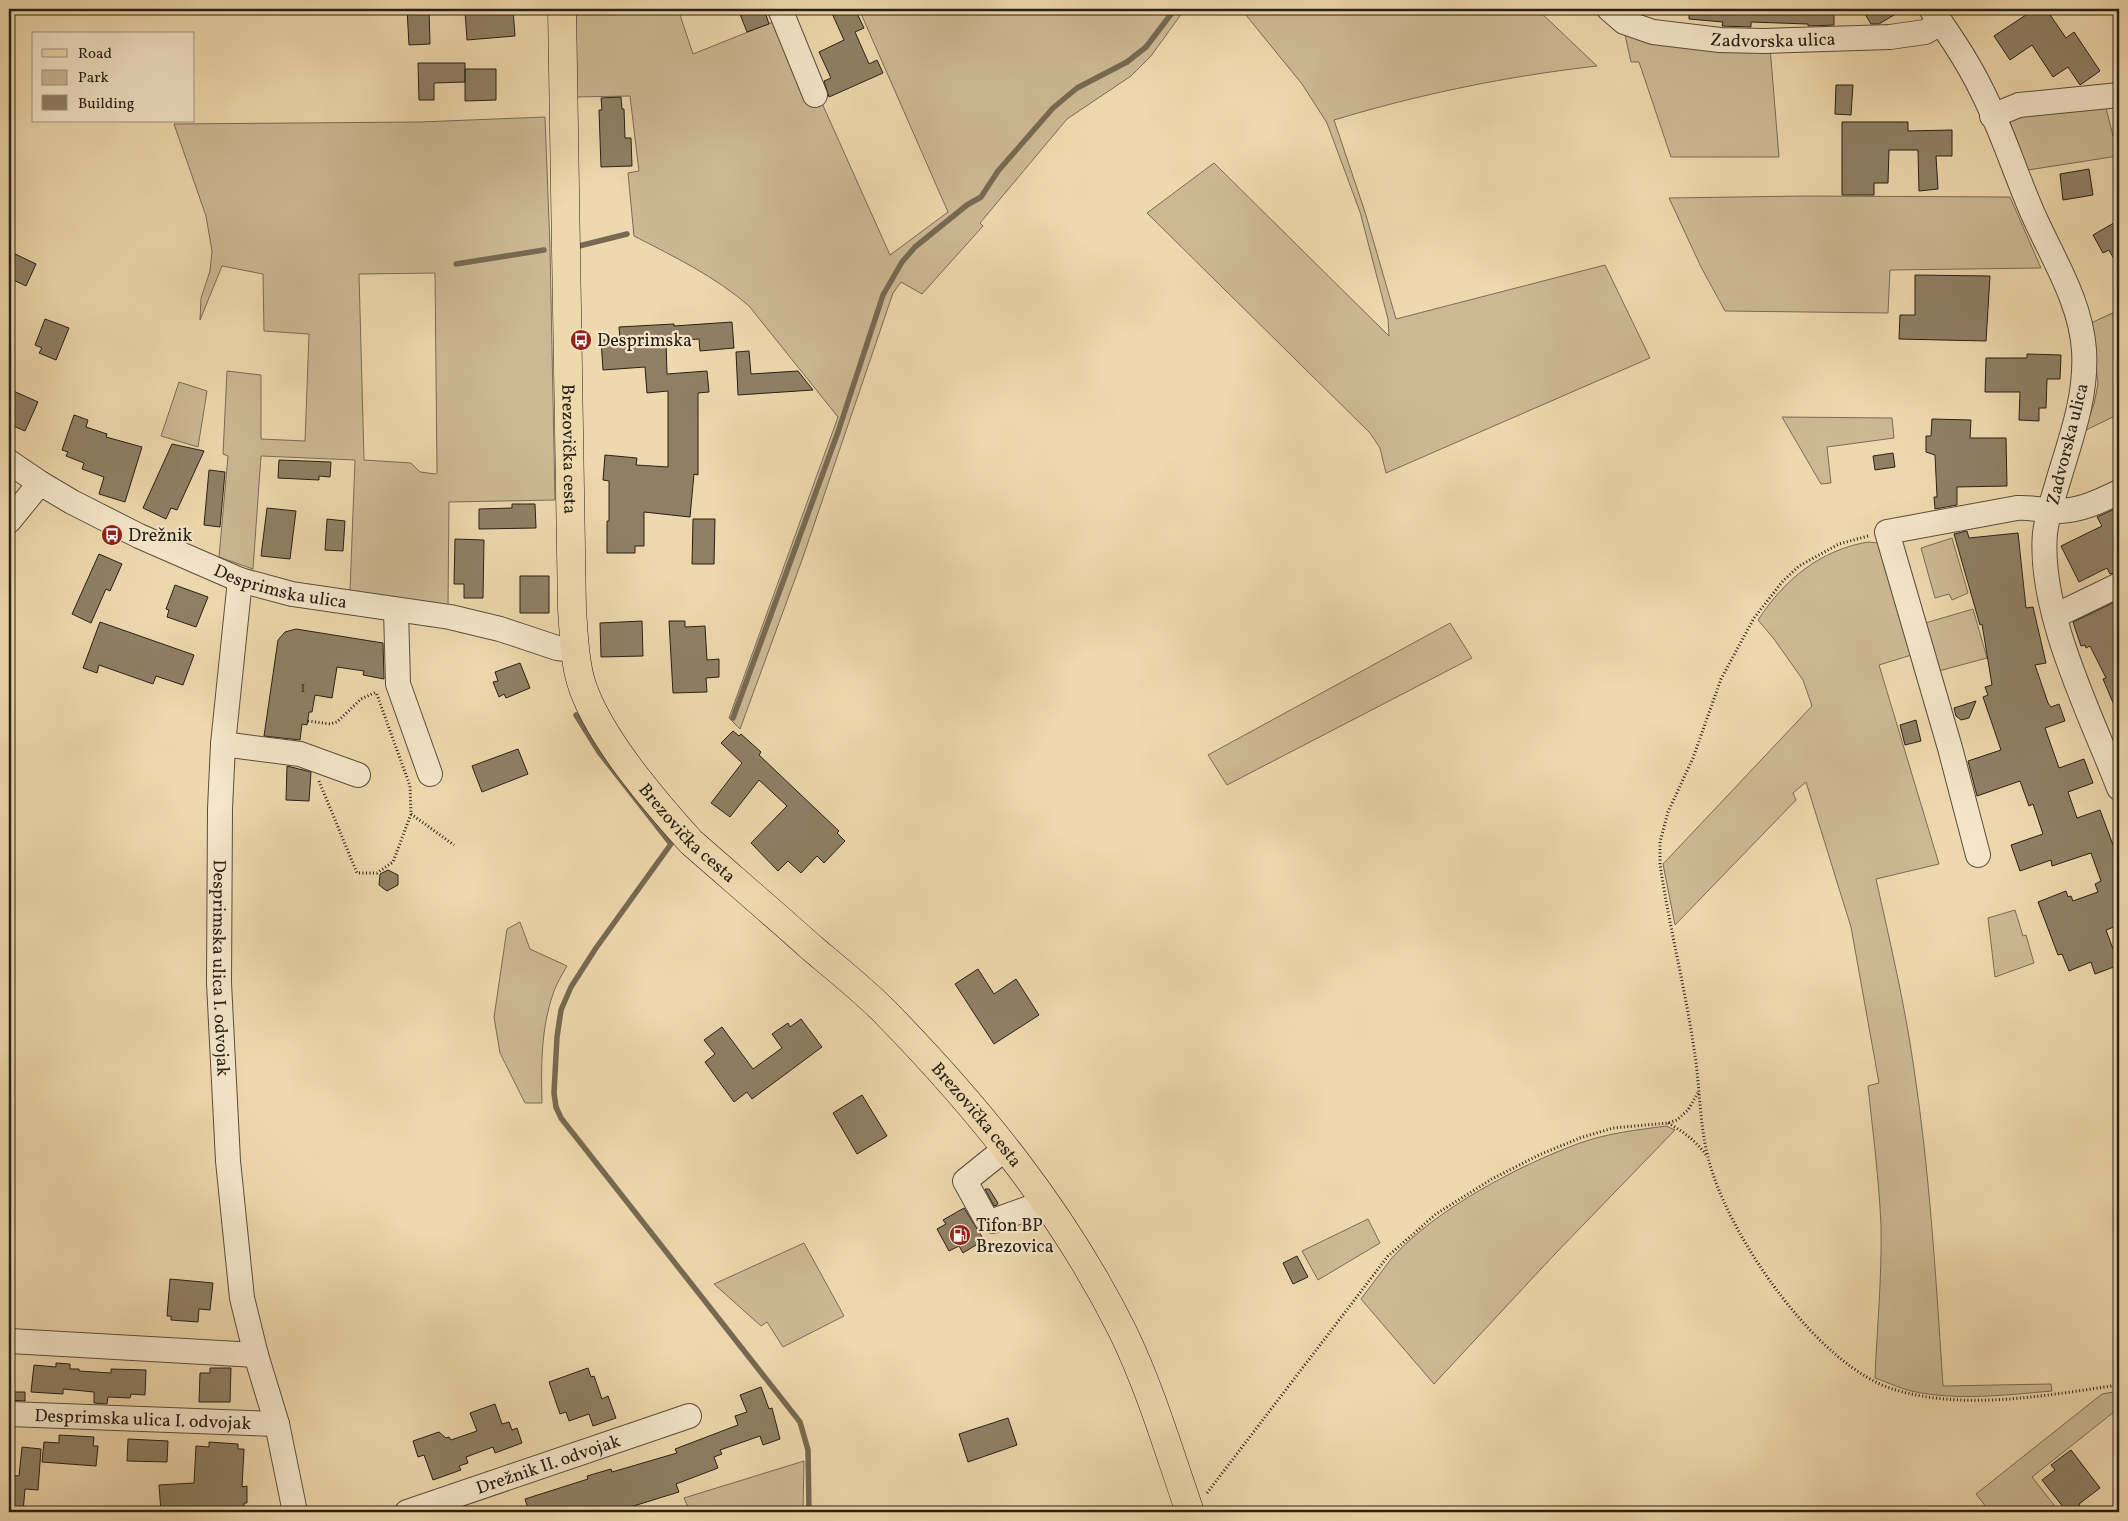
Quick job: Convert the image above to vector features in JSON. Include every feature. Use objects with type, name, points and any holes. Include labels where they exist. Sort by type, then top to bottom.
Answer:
[{"type":"main road","name":"Brezovička cesta","points":[[562,9],[572,610],[580,680],[595,715],[630,767],[691,842],[882,1010],[946,1077],[1006,1148],[1046,1202],[1099,1286],[1124,1333],[1156,1411],[1189,1509]]},
{"type":"street","points":[[780,9],[815,96]]},
{"type":"street","name":"Zadvorska ulica","points":[[1609,9],[1624,22],[1646,30],[1720,40],[1764,42],[1890,38],[1925,32],[1936,16],[1967,64],[1992,116],[2028,202],[2070,294],[2084,348],[2082,400],[2050,510],[2045,554],[2050,598],[2055,616],[2072,668],[2112,746],[2119,788]]},
{"type":"street","points":[[1992,116],[2019,105],[2119,95]]},
{"type":"street","name":"Desprimska ulica","points":[[9,462],[40,483],[139,536],[240,580],[292,594],[475,623],[500,629],[557,648],[576,650]]},
{"type":"street","points":[[9,521],[40,483]]},
{"type":"street","points":[[1978,854],[1950,748],[1888,532],[2018,508],[2032,507],[2050,510],[2082,508],[2119,492]]},
{"type":"street","name":"Desprimska ulica I. odvojak","points":[[240,580],[223,744],[220,810],[218,983],[228,1161],[242,1298],[256,1355],[277,1424],[295,1512]]},
{"type":"street","points":[[2055,616],[2119,585]]},
{"type":"street","points":[[396,610],[387,688],[430,774]]},
{"type":"street","points":[[223,744],[300,754],[358,775]]},
{"type":"street","points":[[1006,1148],[965,1181],[986,1219],[993,1220],[1046,1202]]},
{"type":"street","points":[[10,1341],[256,1355]]},
{"type":"street","name":"Desprimska ulica I. odvojak","points":[[9,1414],[277,1424]]},
{"type":"street","name":"Drežnik II. odvojak","points":[[408,1512],[690,1416]]},
{"type":"path","points":[[1888,532],[1847,541],[1820,553],[1799,566],[1770,596],[1754,618],[1721,679],[1690,766],[1663,826],[1660,842],[1660,864],[1694,1049],[1708,1157],[1727,1207],[1748,1247],[1775,1288],[1832,1351],[1857,1372],[1874,1382],[1902,1392],[1940,1399],[2001,1399],[2119,1385]]},
{"type":"path","points":[[308,721],[330,724],[337,722],[361,699],[387,688],[410,786],[412,814],[393,862],[377,873],[357,873],[319,784],[319,772],[323,762]]},
{"type":"path","points":[[412,814],[454,844]]},
{"type":"path","points":[[1189,1509],[1209,1492],[1388,1256],[1436,1214],[1492,1180],[1539,1155],[1580,1138],[1612,1128],[1668,1123],[1677,1120],[1688,1110],[1699,1091]]},
{"type":"path","points":[[1668,1123],[1682,1130],[1696,1142],[1708,1157]]},
{"type":"green space","points":[[573,9],[678,9],[693,54],[778,20],[821,101],[890,255],[948,212],[859,9],[1185,9],[1151,56],[1131,76],[1067,119],[980,223],[983,226],[922,294],[901,282],[893,293],[802,560],[740,729],[729,718],[838,417],[749,306],[708,276],[634,236],[628,173],[639,171],[630,96],[574,97]]},
{"type":"green space","points":[[1241,9],[1537,9],[1597,66],[1530,75],[1464,87],[1334,120],[1365,212],[1396,319],[1605,265],[1650,358],[1386,473],[1380,448],[1370,433],[1147,213],[1214,163],[1389,336],[1388,319],[1360,212],[1327,123],[1302,84]]},
{"type":"green space","points":[[1624,30],[1770,47],[1779,157],[1671,157],[1639,62],[1631,62]]},
{"type":"green space","points":[[2105,104],[2118,156],[2028,170],[2007,114]]},
{"type":"green space","points":[[545,117],[550,248],[555,500],[449,502],[448,605],[350,591],[355,460],[261,456],[253,569],[219,557],[228,456],[223,454],[227,371],[261,375],[261,439],[305,441],[309,334],[264,331],[263,274],[222,266],[200,320],[201,298],[210,271],[212,251],[206,216],[174,124],[420,122]],"holes":[[[435,273],[437,473],[420,472],[411,463],[364,460],[359,274]]]},
{"type":"green space","points":[[1804,196],[2010,197],[2041,268],[1890,270],[1888,313],[1725,311],[1701,267],[1669,198]]},
{"type":"green space","points":[[2119,310],[2119,414],[2084,431],[2094,404],[2098,384],[2091,323]]},
{"type":"green space","points":[[179,382],[207,391],[198,447],[161,436]]},
{"type":"green space","points":[[1782,417],[1892,418],[1894,438],[1827,447],[1831,483],[1821,484]]},
{"type":"green space","points":[[1952,538],[1968,593],[1952,600],[1949,594],[1935,598],[1921,548]]},
{"type":"green space","points":[[1868,542],[1878,543],[1918,653],[1879,665],[1939,864],[1876,879],[1897,974],[1920,1108],[1932,1227],[1943,1386],[2051,1384],[2052,1391],[1981,1396],[1946,1396],[1911,1391],[1875,1378],[1881,1226],[1868,1086],[1879,1083],[1851,927],[1806,782],[1793,793],[1796,800],[1675,925],[1663,864],[1812,706],[1803,680],[1758,620],[1779,592],[1805,569],[1834,552]]},
{"type":"green space","points":[[1973,609],[1987,658],[1935,672],[1922,624]]},
{"type":"green space","points":[[1450,623],[1472,658],[1227,785],[1208,755]]},
{"type":"green space","points":[[2015,910],[2023,936],[2026,935],[2034,963],[1995,977],[1988,918]]},
{"type":"green space","points":[[520,922],[530,949],[567,966],[554,990],[546,1021],[542,1061],[542,1103],[525,1103],[500,1053],[494,1017],[507,929]]},
{"type":"green space","points":[[1666,1126],[1675,1130],[1554,1255],[1434,1384],[1361,1299],[1391,1259],[1430,1223],[1505,1176],[1580,1143],[1612,1134]]},
{"type":"green space","points":[[1368,1219],[1380,1243],[1318,1280],[1302,1251]]},
{"type":"green space","points":[[804,1243],[844,1316],[783,1347],[767,1322],[761,1326],[714,1284]]},
{"type":"green space","points":[[2119,1391],[2119,1408],[2032,1477],[2054,1505],[2045,1512],[1990,1512],[1976,1494],[2102,1394]]},
{"type":"green space","points":[[804,1461],[803,1512],[690,1512],[684,1498]]},
{"type":"building","points":[[407,9],[429,9],[430,44],[409,45]]},
{"type":"building","points":[[513,9],[515,36],[467,40],[465,11]]},
{"type":"building","points":[[738,9],[764,9],[769,24],[747,32]]},
{"type":"building","points":[[830,9],[855,9],[864,28],[855,32],[869,64],[877,60],[883,73],[829,97],[824,81],[831,78],[819,52],[844,40]]},
{"type":"building","points":[[1689,9],[1834,9],[1834,25],[1808,26],[1808,24],[1751,22],[1751,27],[1722,26],[1723,22],[1689,19]]},
{"type":"building","points":[[1862,9],[1904,9],[1879,24],[1871,24]]},
{"type":"building","points":[[2035,9],[2046,9],[2066,38],[2074,32],[2100,71],[2080,85],[2068,67],[2053,77],[2032,45],[2010,60],[1994,36]]},
{"type":"building","points":[[418,63],[465,63],[465,82],[434,83],[434,100],[419,100]]},
{"type":"building","points":[[465,69],[496,69],[496,100],[465,101]]},
{"type":"building","points":[[1836,85],[1853,85],[1851,115],[1835,114]]},
{"type":"building","points":[[621,97],[622,109],[624,109],[625,138],[631,138],[632,166],[601,167],[599,110],[602,110],[601,98]]},
{"type":"building","points":[[1842,122],[1908,122],[1908,131],[1952,130],[1952,156],[1936,156],[1938,189],[1919,191],[1918,150],[1889,150],[1888,183],[1874,183],[1874,195],[1842,195]]},
{"type":"building","points":[[2089,169],[2093,195],[2063,200],[2060,174]]},
{"type":"building","points":[[2119,220],[2119,268],[2109,250],[2103,253],[2093,235]]},
{"type":"building","points":[[9,251],[36,264],[26,286],[9,278]]},
{"type":"building","points":[[1915,275],[1990,276],[1986,341],[1899,339],[1900,315],[1915,315]]},
{"type":"building","points":[[45,319],[69,328],[56,360],[39,353],[42,348],[35,345]]},
{"type":"building","points":[[732,322],[734,348],[700,351],[699,339],[666,341],[667,374],[707,371],[709,392],[698,393],[698,475],[694,474],[690,517],[644,512],[644,546],[635,546],[635,553],[607,553],[609,481],[603,480],[605,455],[637,458],[636,465],[668,467],[668,391],[647,393],[645,367],[603,370],[601,340],[620,339],[619,327]]},
{"type":"building","points":[[749,351],[751,374],[798,371],[813,390],[738,395],[736,352]]},
{"type":"building","points":[[2027,354],[2061,355],[2060,379],[2047,379],[2046,408],[2039,408],[2039,421],[2019,420],[2020,392],[1985,392],[1986,358],[2027,358]]},
{"type":"building","points":[[9,389],[38,402],[25,431],[9,424]]},
{"type":"building","points":[[74,415],[88,420],[86,427],[107,434],[106,437],[142,447],[125,502],[99,494],[104,477],[82,469],[84,463],[66,456],[68,452],[62,450]]},
{"type":"building","points":[[1932,419],[1971,420],[1970,438],[2006,438],[2007,486],[1957,487],[1957,505],[1935,509],[1934,497],[1937,497],[1935,455],[1926,452],[1926,436],[1931,436]]},
{"type":"building","points":[[172,444],[204,451],[177,510],[171,508],[166,519],[143,508]]},
{"type":"building","points":[[1893,453],[1895,467],[1875,470],[1873,456]]},
{"type":"building","points":[[279,460],[331,462],[330,477],[319,476],[319,480],[278,478]]},
{"type":"building","points":[[209,470],[225,472],[220,527],[204,525]]},
{"type":"building","points":[[512,504],[535,504],[536,528],[479,529],[479,509],[512,508]]},
{"type":"building","points":[[2119,507],[2119,571],[2110,574],[2107,568],[2079,582],[2061,546],[2102,526],[2097,517]]},
{"type":"building","points":[[267,508],[296,511],[290,559],[261,556]]},
{"type":"building","points":[[327,519],[345,521],[343,551],[325,550]]},
{"type":"building","points":[[693,519],[715,519],[714,564],[692,564]]},
{"type":"building","points":[[1967,531],[1969,538],[2018,533],[2026,608],[2033,607],[2046,663],[2035,665],[2048,703],[2051,707],[2059,704],[2065,721],[2045,728],[2059,768],[2084,759],[2093,783],[2068,792],[2077,818],[2100,810],[2116,853],[2119,851],[2119,925],[2106,930],[2119,965],[2095,974],[2091,962],[2069,971],[2062,954],[2058,955],[2038,902],[2066,891],[2068,897],[2071,896],[2073,901],[2098,892],[2095,884],[2101,881],[2091,853],[2052,866],[2051,860],[2020,871],[2011,845],[2043,834],[2033,804],[2029,806],[2020,781],[1977,796],[1968,761],[2001,750],[1983,697],[1988,695],[1985,687],[1992,685],[1982,624],[1980,625],[1954,534]]},
{"type":"building","points":[[455,539],[484,540],[483,598],[464,598],[464,584],[454,584]]},
{"type":"building","points":[[99,554],[122,564],[110,591],[106,589],[91,623],[72,614]]},
{"type":"building","points":[[520,576],[549,576],[549,613],[520,613]]},
{"type":"building","points":[[175,585],[208,597],[196,627],[167,617],[169,610],[166,609]]},
{"type":"building","points":[[2119,600],[2119,717],[2103,679],[2106,678],[2090,646],[2086,648],[2085,645],[2081,646],[2073,622]]},
{"type":"building","points":[[642,621],[643,656],[601,657],[600,623]]},
{"type":"building","points":[[669,621],[685,621],[685,627],[705,626],[707,660],[719,659],[719,677],[706,678],[707,692],[673,693]]},
{"type":"building","points":[[100,622],[194,655],[183,685],[156,676],[153,684],[99,665],[97,673],[83,668]]},
{"type":"building","points":[[296,629],[383,643],[384,679],[363,675],[364,671],[337,667],[332,698],[315,695],[307,725],[302,724],[300,740],[264,736],[278,640],[285,632]]},
{"type":"building","points":[[520,663],[530,688],[506,698],[504,694],[499,697],[493,682],[498,681],[495,672]]},
{"type":"building","points":[[1976,701],[1969,718],[1961,720],[1956,716],[1954,708]]},
{"type":"building","points":[[1916,720],[1921,741],[1905,745],[1900,725]]},
{"type":"building","points":[[733,731],[739,736],[741,734],[761,752],[759,755],[839,831],[837,833],[845,841],[824,863],[817,856],[801,873],[788,861],[778,871],[751,843],[787,806],[759,780],[730,817],[711,803],[742,763],[721,743]]},
{"type":"building","points":[[518,749],[528,774],[482,792],[472,766]]},
{"type":"building","points":[[287,766],[311,772],[309,801],[286,800]]},
{"type":"building","points":[[388,870],[398,875],[398,885],[387,891],[379,885],[380,874]]},
{"type":"building","points":[[978,969],[994,994],[1016,979],[1039,1015],[994,1044],[955,984]]},
{"type":"building","points":[[801,1019],[822,1047],[752,1099],[747,1092],[734,1102],[705,1062],[715,1054],[704,1040],[722,1027],[753,1069],[782,1048],[772,1034],[788,1023],[790,1027]]},
{"type":"building","points":[[862,1095],[887,1136],[857,1154],[833,1113]]},
{"type":"building","points":[[985,1189],[989,1189],[998,1203],[997,1205],[994,1206]]},
{"type":"building","name":"Tifon BP Brezovica","points":[[964,1208],[984,1240],[963,1253],[959,1246],[949,1251],[937,1229],[946,1224],[943,1220]]},
{"type":"building","points":[[1297,1256],[1308,1277],[1293,1284],[1283,1263]]},
{"type":"building","points":[[170,1279],[213,1283],[210,1310],[199,1309],[198,1322],[171,1320],[171,1316],[167,1316]]},
{"type":"building","points":[[56,1363],[70,1364],[70,1369],[79,1369],[79,1371],[111,1373],[111,1369],[146,1370],[145,1395],[131,1394],[130,1398],[108,1397],[107,1404],[94,1403],[94,1392],[63,1389],[63,1394],[31,1392],[34,1365],[56,1367]]},
{"type":"building","points":[[210,1368],[231,1368],[230,1402],[199,1402],[200,1373],[210,1373]]},
{"type":"building","points":[[588,1368],[591,1377],[594,1376],[602,1399],[608,1396],[616,1418],[593,1426],[589,1414],[569,1421],[566,1412],[560,1414],[549,1382]]},
{"type":"building","points":[[761,1387],[769,1409],[772,1408],[780,1439],[763,1445],[760,1436],[720,1450],[722,1454],[714,1457],[718,1468],[676,1484],[679,1492],[614,1512],[529,1512],[525,1499],[588,1479],[587,1476],[611,1469],[612,1472],[677,1453],[675,1449],[738,1425],[735,1416],[747,1412],[740,1395]]},
{"type":"building","points":[[9,1392],[25,1392],[25,1401],[9,1400]]},
{"type":"building","points":[[495,1404],[502,1424],[509,1422],[512,1430],[517,1428],[522,1443],[495,1453],[493,1447],[466,1457],[468,1463],[459,1466],[461,1470],[433,1480],[424,1455],[418,1457],[413,1441],[439,1432],[451,1440],[477,1431],[470,1413]]},
{"type":"building","points":[[1008,1418],[1017,1445],[968,1462],[959,1434]]},
{"type":"building","points":[[59,1435],[94,1437],[93,1446],[98,1446],[96,1466],[42,1462],[44,1442],[59,1443]]},
{"type":"building","points":[[128,1439],[168,1441],[167,1462],[127,1461]]},
{"type":"building","points":[[209,1442],[238,1444],[238,1449],[244,1449],[242,1487],[247,1486],[247,1503],[244,1503],[244,1512],[161,1512],[159,1485],[194,1483],[196,1446],[209,1447]]},
{"type":"building","points":[[22,1447],[41,1449],[38,1490],[25,1489],[23,1512],[9,1512],[9,1475],[19,1476]]},
{"type":"building","points":[[2071,1450],[2100,1488],[2079,1504],[2080,1507],[2073,1512],[2067,1512],[2042,1480],[2055,1470],[2051,1465]]},
{"type":"waterway","points":[[733,718],[838,432],[883,295],[902,262],[915,247],[967,205],[981,197],[998,171],[1053,108],[1077,88],[1127,62],[1146,47],[1175,9]]},
{"type":"waterway","points":[[579,246],[627,234]]},
{"type":"waterway","points":[[456,264],[544,250]]},
{"type":"waterway","points":[[576,715],[599,752],[671,844],[596,948],[571,987],[561,1010],[557,1037],[554,1093],[556,1107],[561,1118],[800,1422],[808,1450],[809,1512]]},
{"type":"place","name":"Desprimska","points":[[581,340]]},
{"type":"place","name":"Drežnik","points":[[112,535]]},
{"type":"place","name":"Tifon BP Brezovica","points":[[960,1235]]}]
